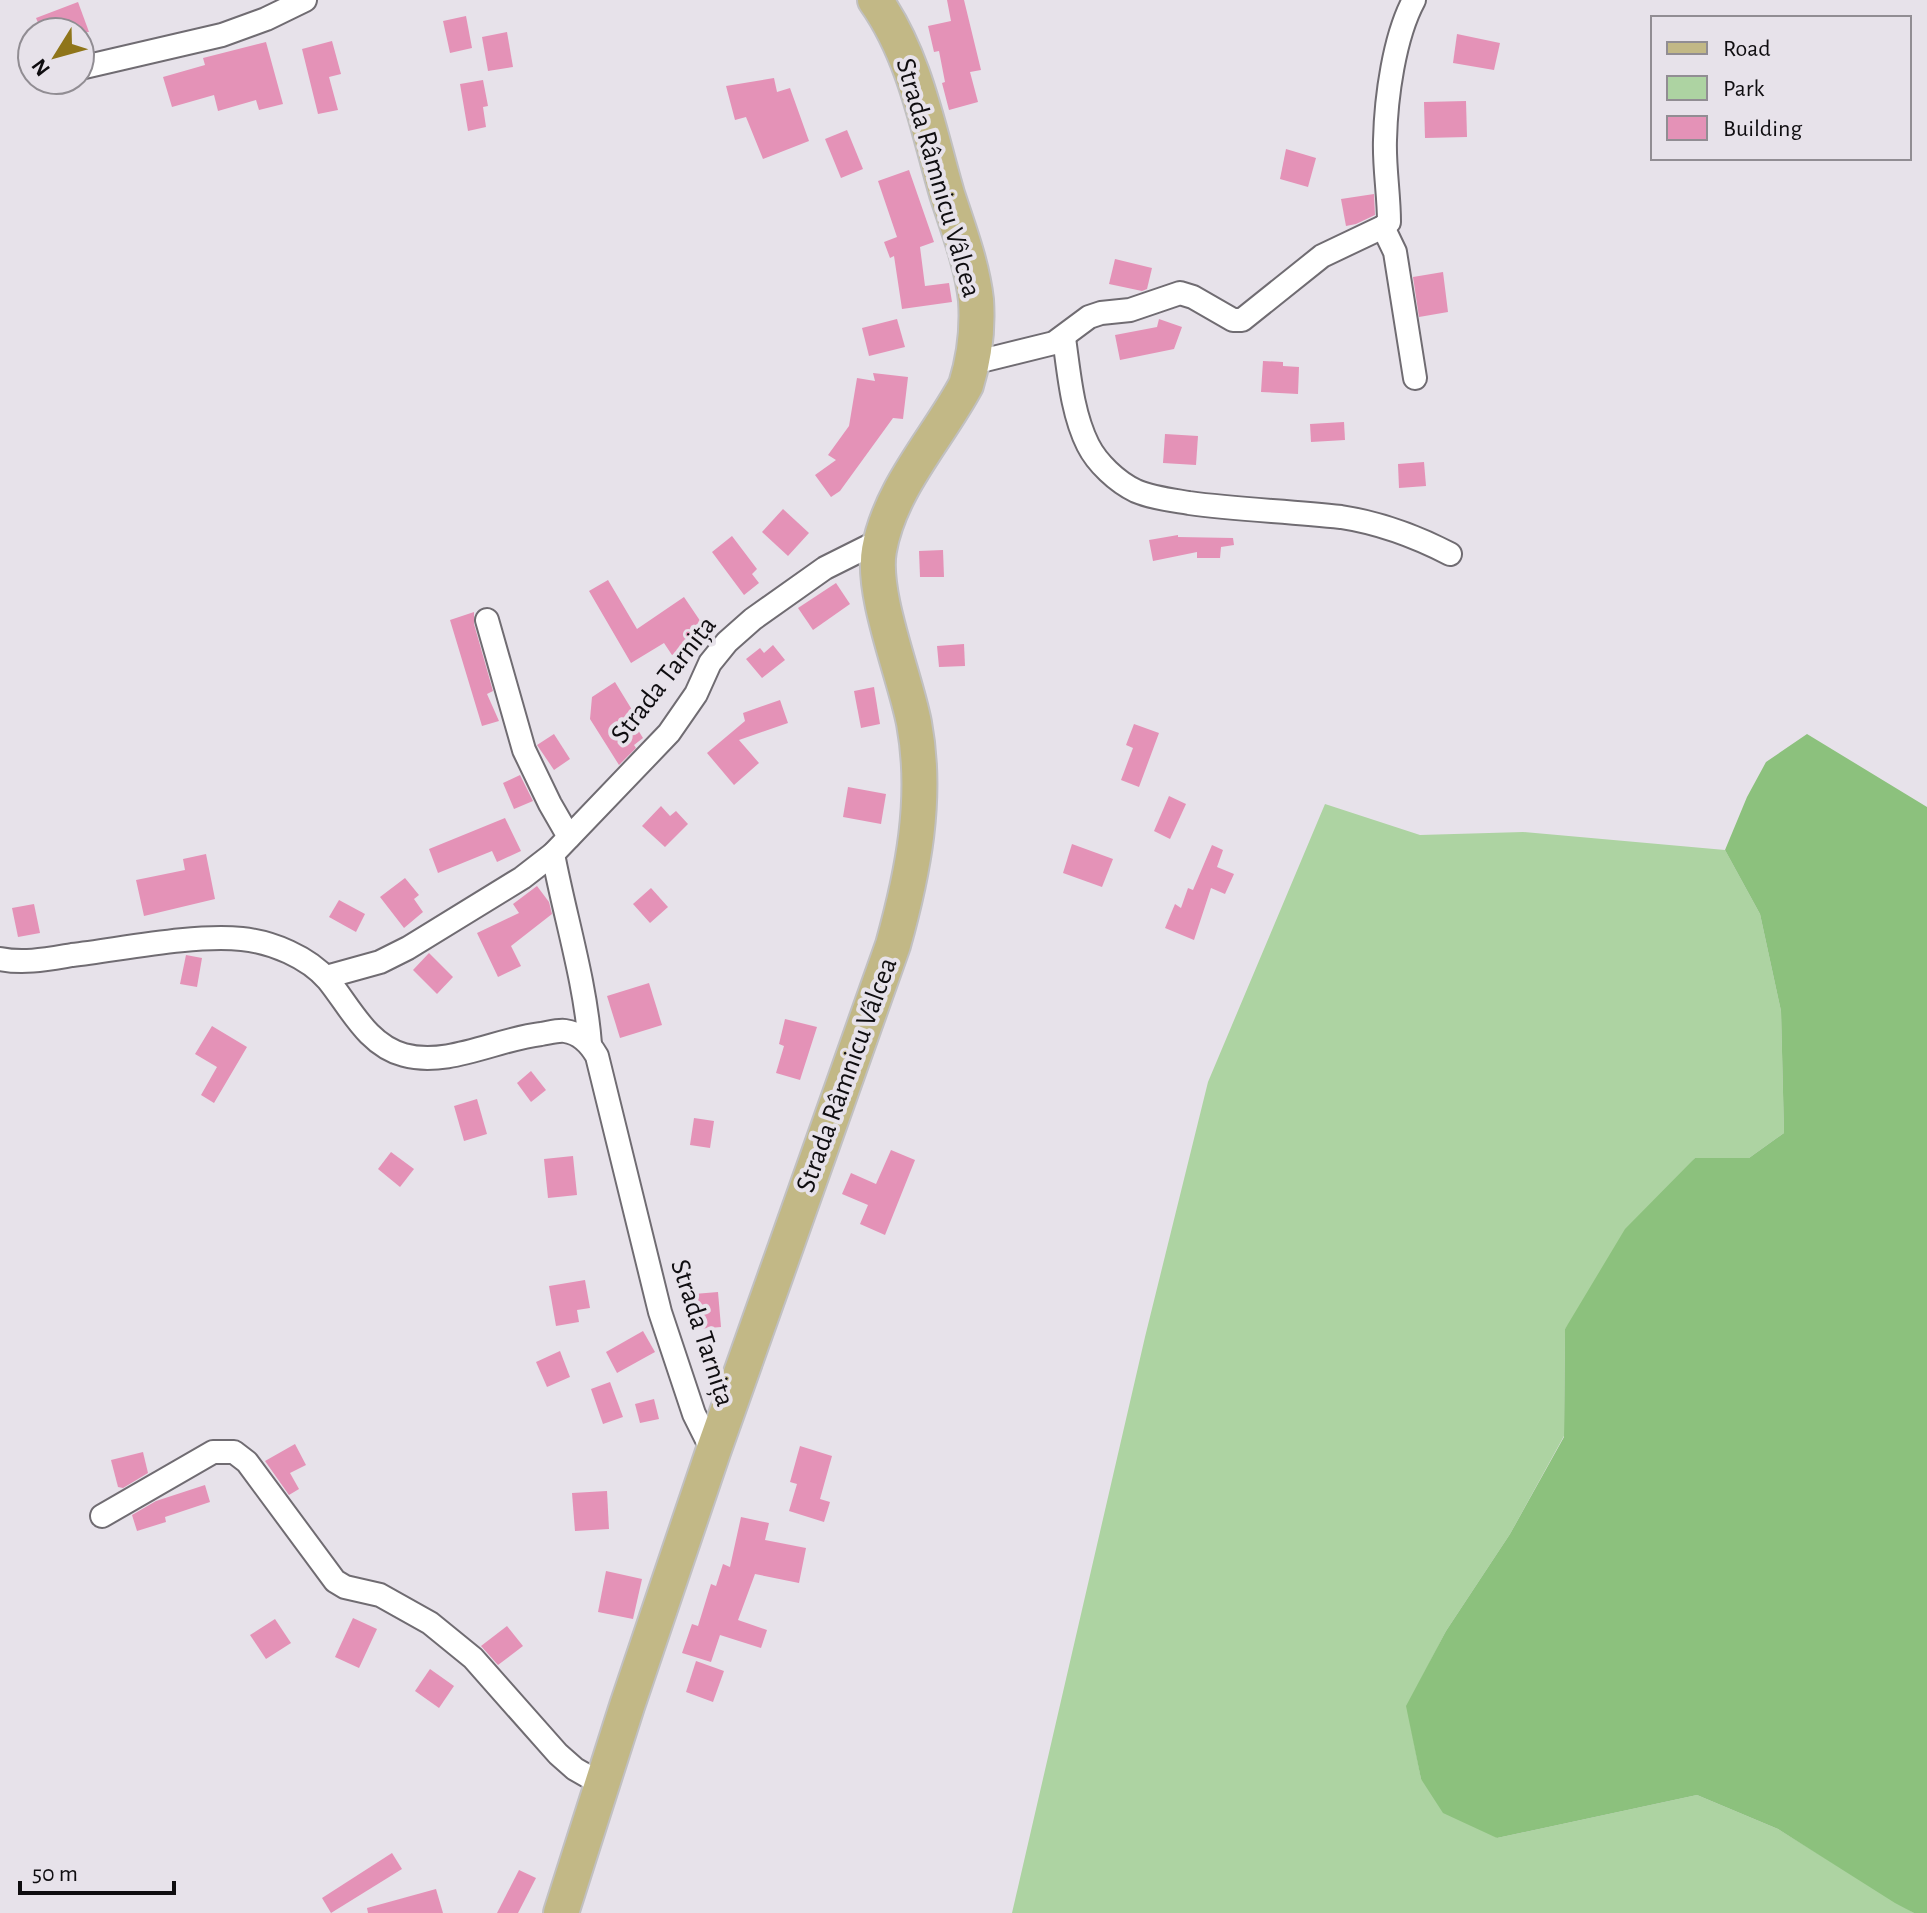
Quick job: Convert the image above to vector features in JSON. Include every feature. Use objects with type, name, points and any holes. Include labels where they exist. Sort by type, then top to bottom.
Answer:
[{"type":"main road","name":"Strada Râmnicu Vâlcea","points":[[561,1913],[713,1452],[893,945],[913,866],[918,818],[918,761],[904,679],[879,587],[878,555],[892,505],[966,385],[973,363],[977,320],[971,272],[908,63],[887,17],[875,0]]},
{"type":"street","points":[[96,64],[222,35],[305,0]]},
{"type":"street","points":[[973,363],[1054,343],[1089,317],[1130,310],[1180,293],[1239,321],[1322,256],[1383,227],[1389,222],[1385,139],[1388,108],[1399,38],[1414,0]]},
{"type":"street","points":[[1383,227],[1395,252],[1415,378]]},
{"type":"street","points":[[1064,338],[1078,417],[1089,446],[1108,471],[1134,490],[1152,497],[1217,507],[1343,518],[1393,528],[1450,554]]},
{"type":"street","name":"Strada Tarnița","points":[[326,977],[380,962],[408,948],[522,878],[553,854],[669,733],[696,694],[710,663],[727,642],[753,619],[825,568],[881,540]]},
{"type":"street","points":[[487,620],[524,750],[569,837]]},
{"type":"street","name":"Strada Tarnița","points":[[553,854],[565,918],[584,989],[590,1044],[597,1056],[660,1312],[694,1414],[713,1452]]},
{"type":"street","points":[[0,959],[27,961],[160,944],[240,939],[286,951],[308,963],[326,977],[381,1046],[406,1056],[442,1057],[534,1034],[564,1031],[590,1044]]},
{"type":"street","points":[[102,1516],[213,1452],[234,1452],[247,1462],[335,1581],[345,1587],[388,1599],[430,1623],[473,1658],[558,1754],[575,1769],[603,1785]]},
{"type":"green space","points":[[1807,734],[1927,807],[1927,1913],[1914,1913],[1895,1903],[1778,1829],[1697,1795],[1497,1838],[1443,1813],[1421,1779],[1406,1706],[1446,1631],[1510,1534],[1564,1437],[1565,1329],[1625,1229],[1695,1158],[1749,1158],[1784,1133],[1781,1011],[1760,914],[1725,850],[1747,797],[1766,762]]},
{"type":"green space","points":[[1325,804],[1420,835],[1523,832],[1725,850],[1760,914],[1781,1011],[1784,1133],[1749,1158],[1695,1158],[1565,1329],[1564,1436],[1510,1534],[1446,1631],[1407,1706],[1421,1779],[1497,1838],[1697,1795],[1778,1829],[1914,1913],[1012,1913],[1145,1337],[1208,1082]]},
{"type":"building","points":[[947,0],[964,0],[981,70],[970,72],[978,102],[949,110],[939,51],[934,52],[928,26],[951,21]]},
{"type":"building","points":[[78,2],[83,16],[41,16]]},
{"type":"building","points":[[466,16],[472,48],[450,53],[443,21]]},
{"type":"building","points":[[507,32],[513,67],[488,71],[482,37]]},
{"type":"building","points":[[1457,34],[1500,43],[1494,70],[1453,63]]},
{"type":"building","points":[[332,41],[341,74],[329,77],[338,110],[318,114],[302,49]]},
{"type":"building","points":[[266,42],[283,104],[259,110],[256,100],[218,111],[214,95],[172,107],[163,77],[205,65],[203,58]]},
{"type":"building","points":[[774,78],[777,92],[790,88],[809,141],[763,159],[746,117],[735,120],[726,86]]},
{"type":"building","points":[[483,80],[488,106],[483,107],[486,127],[468,131],[460,84]]},
{"type":"building","points":[[1466,101],[1467,137],[1425,138],[1424,102]]},
{"type":"building","points":[[847,130],[863,169],[841,178],[825,139]]},
{"type":"building","points":[[1286,149],[1316,158],[1308,187],[1280,179]]},
{"type":"building","points":[[909,170],[934,242],[920,247],[925,286],[949,283],[952,302],[902,309],[894,256],[890,258],[884,242],[897,237],[878,181]]},
{"type":"building","points":[[1374,194],[1375,215],[1346,226],[1341,199]]},
{"type":"building","points":[[1115,259],[1152,268],[1147,289],[1142,291],[1109,284]]},
{"type":"building","points":[[1443,272],[1448,312],[1419,317],[1413,277]]},
{"type":"building","points":[[897,319],[905,347],[869,356],[862,328]]},
{"type":"building","points":[[1159,319],[1182,327],[1174,349],[1120,360],[1115,335],[1157,327]]},
{"type":"building","points":[[1263,361],[1299,367],[1298,394],[1261,392]]},
{"type":"building","points":[[873,373],[908,377],[903,419],[893,418],[840,491],[831,497],[815,475],[836,460],[828,455],[849,426],[857,378],[875,381]]},
{"type":"building","points":[[1344,422],[1345,440],[1311,442],[1310,424]]},
{"type":"building","points":[[1165,434],[1198,436],[1196,465],[1163,463]]},
{"type":"building","points":[[1424,462],[1426,486],[1399,488],[1398,464]]},
{"type":"building","points":[[783,509],[809,533],[788,556],[762,532]]},
{"type":"building","points":[[1178,535],[1233,538],[1234,545],[1221,547],[1220,558],[1197,558],[1197,552],[1153,561],[1149,540]]},
{"type":"building","points":[[732,536],[757,569],[752,574],[759,583],[744,595],[712,552]]},
{"type":"building","points":[[943,550],[944,577],[920,577],[919,551]]},
{"type":"building","points":[[608,580],[637,629],[684,597],[707,631],[672,655],[664,643],[631,663],[589,591]]},
{"type":"building","points":[[836,583],[850,604],[813,630],[798,608]]},
{"type":"building","points":[[474,612],[474,624],[493,691],[487,694],[499,721],[482,726],[450,620]]},
{"type":"building","points":[[964,644],[965,666],[939,667],[937,646]]},
{"type":"building","points":[[773,645],[785,660],[762,678],[746,659],[760,648],[764,653]]},
{"type":"building","points":[[615,682],[637,718],[633,722],[643,738],[619,765],[590,719],[592,697]]},
{"type":"building","points":[[874,687],[880,724],[861,728],[854,691]]},
{"type":"building","points":[[780,700],[788,723],[739,740],[759,763],[734,785],[707,753],[745,721],[743,713]]},
{"type":"building","points":[[1134,724],[1159,733],[1139,787],[1121,780],[1133,748],[1126,745]]},
{"type":"building","points":[[554,734],[570,759],[554,770],[537,745]]},
{"type":"building","points":[[520,775],[533,801],[514,809],[503,783]]},
{"type":"building","points":[[848,787],[886,794],[881,824],[843,817]]},
{"type":"building","points":[[1169,796],[1186,804],[1170,839],[1154,831]]},
{"type":"building","points":[[661,806],[670,816],[676,811],[688,824],[665,847],[642,826]]},
{"type":"building","points":[[505,818],[521,851],[497,862],[492,851],[438,873],[429,849]]},
{"type":"building","points":[[1072,844],[1113,859],[1102,887],[1063,873]]},
{"type":"building","points":[[1212,845],[1223,850],[1217,867],[1234,874],[1225,894],[1211,888],[1194,940],[1165,928],[1175,904],[1181,908],[1188,888],[1193,890]]},
{"type":"building","points":[[206,854],[215,899],[144,916],[136,880],[185,870],[183,859]]},
{"type":"building","points":[[405,878],[419,895],[414,899],[423,912],[404,928],[380,897]]},
{"type":"building","points":[[537,886],[549,902],[552,914],[511,946],[521,966],[498,977],[477,933],[519,913],[513,904]]},
{"type":"building","points":[[651,888],[668,907],[650,923],[633,904]]},
{"type":"building","points":[[339,900],[365,914],[356,932],[329,917]]},
{"type":"building","points":[[34,904],[40,933],[18,937],[12,908]]},
{"type":"building","points":[[429,953],[453,977],[437,994],[413,970]]},
{"type":"building","points":[[186,955],[202,958],[197,987],[180,984]]},
{"type":"building","points":[[649,983],[662,1025],[620,1038],[607,996]]},
{"type":"building","points":[[785,1019],[817,1027],[800,1080],[776,1073],[784,1046],[779,1044]]},
{"type":"building","points":[[212,1026],[247,1047],[214,1103],[201,1095],[217,1067],[195,1054]]},
{"type":"building","points":[[531,1071],[546,1090],[531,1102],[517,1083]]},
{"type":"building","points":[[477,1099],[487,1134],[464,1141],[454,1106]]},
{"type":"building","points":[[694,1118],[714,1121],[710,1148],[690,1145]]},
{"type":"building","points":[[891,1150],[915,1160],[885,1235],[860,1224],[868,1205],[842,1194],[851,1173],[876,1184]]},
{"type":"building","points":[[391,1152],[414,1169],[400,1187],[378,1169]]},
{"type":"building","points":[[573,1156],[577,1195],[548,1198],[544,1159]]},
{"type":"building","points":[[585,1280],[590,1308],[577,1310],[579,1322],[556,1326],[549,1286]]},
{"type":"building","points":[[718,1292],[721,1327],[697,1329],[694,1294]]},
{"type":"building","points":[[643,1331],[655,1352],[617,1373],[606,1352]]},
{"type":"building","points":[[560,1351],[570,1377],[547,1387],[536,1362]]},
{"type":"building","points":[[610,1382],[623,1417],[603,1424],[591,1389]]},
{"type":"building","points":[[654,1399],[659,1419],[640,1423],[635,1404]]},
{"type":"building","points":[[295,1444],[306,1465],[290,1473],[299,1489],[289,1495],[265,1461]]},
{"type":"building","points":[[800,1446],[832,1456],[820,1499],[830,1502],[824,1522],[789,1511],[797,1484],[790,1482]]},
{"type":"building","points":[[143,1452],[148,1473],[123,1488],[118,1487],[111,1460]]},
{"type":"building","points":[[205,1485],[210,1502],[165,1517],[166,1522],[137,1531],[132,1515],[156,1501]]},
{"type":"building","points":[[607,1491],[609,1529],[575,1531],[572,1493]]},
{"type":"building","points":[[741,1517],[769,1523],[765,1540],[806,1548],[799,1583],[755,1574],[738,1620],[767,1630],[761,1648],[720,1635],[711,1662],[682,1653],[692,1624],[698,1626],[711,1584],[716,1586],[723,1564],[730,1567]]},
{"type":"building","points":[[606,1571],[642,1579],[633,1619],[598,1612]]},
{"type":"building","points":[[353,1618],[377,1629],[359,1668],[335,1657]]},
{"type":"building","points":[[275,1619],[291,1643],[266,1659],[250,1635]]},
{"type":"building","points":[[507,1626],[523,1646],[498,1665],[481,1646]]},
{"type":"building","points":[[696,1661],[724,1671],[713,1702],[686,1692]]},
{"type":"building","points":[[430,1669],[454,1686],[439,1708],[415,1691]]},
{"type":"building","points":[[392,1853],[402,1869],[331,1913],[322,1898]]},
{"type":"building","points":[[519,1870],[536,1878],[518,1913],[497,1913]]},
{"type":"building","points":[[436,1889],[443,1913],[368,1913],[367,1908]]}]
